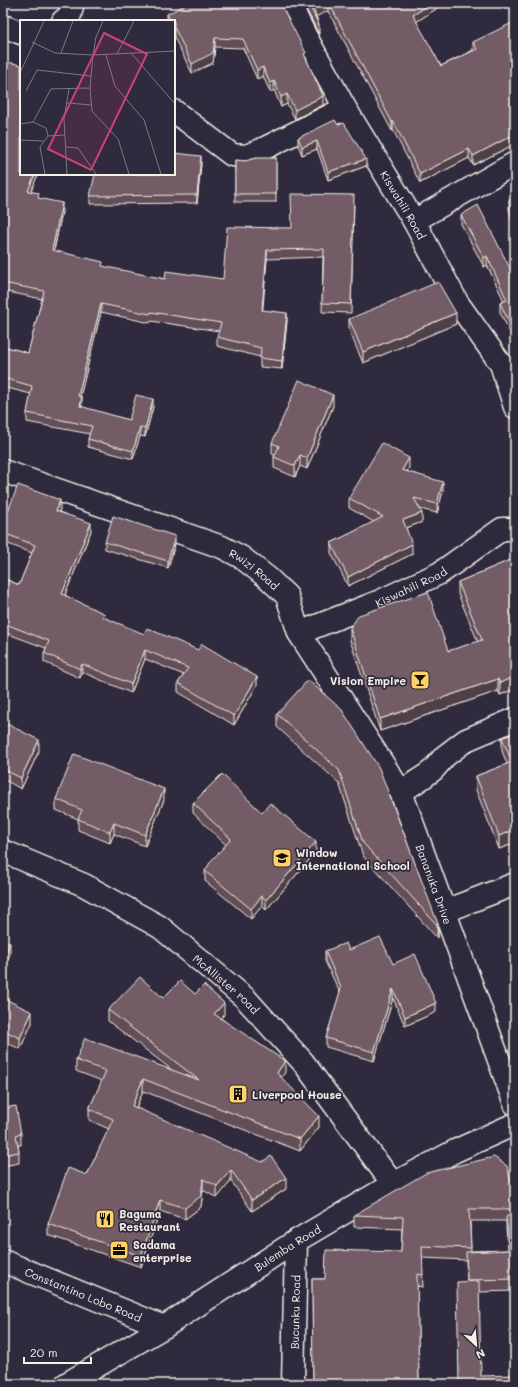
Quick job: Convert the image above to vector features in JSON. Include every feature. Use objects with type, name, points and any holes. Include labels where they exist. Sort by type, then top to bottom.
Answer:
[{"type":"street","points":[[64,20],[70,15],[73,3]]},
{"type":"street","name":"Kiswahili Road","points":[[289,3],[305,35],[346,108],[414,221],[457,302],[502,364],[515,406]]},
{"type":"street","points":[[3,26],[20,33]]},
{"type":"street","points":[[175,112],[232,156],[246,156],[346,108]]},
{"type":"street","points":[[414,221],[515,164]]},
{"type":"street","name":"Rwizi Road","points":[[3,471],[222,547],[241,557],[268,578],[287,596],[299,633],[401,792]]},
{"type":"street","name":"Kiswahili Road","points":[[299,633],[378,602],[440,573],[502,529],[515,529]]},
{"type":"street","points":[[401,792],[433,770],[445,756],[466,740],[515,719]]},
{"type":"street","name":"Bananuka Drive","points":[[401,792],[515,1104]]},
{"type":"street","name":"McAllister road","points":[[3,851],[84,885],[160,927],[245,998],[302,1062],[393,1184]]},
{"type":"street","points":[[445,911],[515,884]]},
{"type":"street","name":"Bulemba Road","points":[[66,1384],[164,1327],[296,1241],[393,1184],[455,1151],[515,1124]]},
{"type":"street","name":"Bucunku Road","points":[[293,1384],[296,1241]]},
{"type":"street","name":"Constantino Lobo Road","points":[[3,1261],[164,1327]]},
{"type":"building","points":[[189,3],[280,3],[306,53],[304,54],[323,96],[295,110],[287,94],[281,97],[274,81],[270,83],[263,67],[257,70],[243,39],[215,38],[213,53],[192,64],[175,29],[175,20],[170,20],[167,14]]},
{"type":"building","points":[[308,3],[324,3],[313,8],[319,25]]},
{"type":"building","points":[[329,3],[432,3],[413,15],[441,66],[477,49],[473,42],[512,23],[515,28],[515,122],[511,124],[515,134],[473,156],[469,149],[420,174]]},
{"type":"building","points":[[3,61],[20,65],[20,175],[35,175],[28,191],[39,193],[38,198],[62,203],[52,250],[103,262],[102,266],[165,279],[166,271],[223,279],[227,227],[292,228],[291,194],[354,195],[351,304],[322,303],[324,249],[267,250],[262,310],[287,313],[282,361],[260,358],[261,348],[217,337],[221,323],[151,312],[150,314],[101,304],[78,396],[82,397],[80,406],[129,420],[136,395],[153,399],[145,429],[140,427],[133,451],[88,439],[92,426],[27,413],[32,386],[3,378],[3,346],[28,353],[44,291],[3,283]]},
{"type":"building","points":[[335,120],[338,125],[344,123],[366,159],[328,172],[317,141],[302,147],[298,138]]},
{"type":"building","points":[[175,153],[201,156],[197,195],[90,196],[95,175],[175,175]]},
{"type":"building","points":[[256,158],[276,158],[276,194],[235,194],[235,160],[245,161]]},
{"type":"building","points":[[515,199],[515,222],[509,200]]},
{"type":"building","points":[[478,205],[515,278],[515,334],[500,303],[507,300],[487,256],[484,258],[461,215]]},
{"type":"building","points":[[438,282],[456,313],[363,352],[349,319]]},
{"type":"building","points":[[299,380],[333,395],[307,458],[300,455],[295,466],[274,457],[279,446],[272,443]]},
{"type":"building","points":[[382,443],[409,458],[402,470],[443,482],[437,504],[414,498],[422,513],[403,520],[412,544],[348,577],[331,543],[383,517],[349,498]]},
{"type":"building","points":[[18,485],[60,500],[56,511],[91,523],[62,594],[105,614],[103,617],[144,634],[147,628],[198,650],[202,644],[257,677],[234,716],[178,683],[188,668],[145,650],[131,684],[82,664],[80,669],[44,653],[49,641],[3,623],[3,578],[19,585],[35,545],[3,533],[3,524]]},
{"type":"building","points":[[113,516],[175,536],[168,561],[105,542]]},
{"type":"building","points":[[515,558],[515,676],[500,683],[498,679],[380,719],[350,628],[359,615],[428,592],[448,651],[482,640],[458,582]]},
{"type":"building","points":[[308,680],[342,710],[379,768],[438,924],[437,925],[363,843],[339,770],[277,714]]},
{"type":"building","points":[[3,722],[39,740],[21,778],[3,769]]},
{"type":"building","points":[[515,733],[515,829],[499,836],[476,776],[512,762],[502,738]]},
{"type":"building","points":[[74,754],[164,789],[145,835],[114,823],[110,832],[78,819],[82,810],[56,799]]},
{"type":"building","points":[[222,774],[262,813],[270,803],[316,842],[266,900],[262,896],[251,909],[205,871],[211,861],[231,839],[193,803]]},
{"type":"building","points":[[380,937],[393,964],[415,954],[436,1003],[405,1017],[393,989],[374,1052],[326,1038],[341,988],[325,951],[346,943],[349,950]]},
{"type":"building","points":[[3,940],[10,943],[3,960]]},
{"type":"building","points":[[140,977],[163,998],[180,981],[195,994],[204,985],[224,1003],[214,1014],[285,1061],[277,1073],[319,1116],[300,1139],[143,1079],[132,1106],[262,1162],[271,1156],[286,1178],[252,1200],[231,1170],[217,1186],[203,1179],[201,1196],[185,1208],[160,1200],[141,1256],[48,1224],[68,1168],[87,1175],[113,1119],[89,1109],[106,1071],[76,1060],[85,1038],[199,1080],[108,1010]]},
{"type":"building","points":[[3,998],[32,1012],[20,1038],[3,1030]]},
{"type":"building","points":[[16,1106],[21,1134],[16,1135],[19,1152],[3,1155],[3,1108]]},
{"type":"building","points":[[494,1157],[507,1166],[515,1197],[515,1209],[469,1209],[471,1248],[422,1246],[423,1275],[417,1274],[419,1383],[431,1384],[320,1384],[320,1379],[313,1379],[312,1279],[325,1279],[326,1250],[401,1252],[403,1217],[354,1215],[426,1173]]},
{"type":"building","points":[[515,1213],[515,1279],[467,1280],[466,1252],[510,1250],[506,1217]]},
{"type":"building","points":[[479,1281],[481,1376],[515,1375],[515,1384],[459,1384],[457,1282]]},
{"type":"place","name":"Vision Empire","points":[[420,680]]},
{"type":"place","name":"Window International School","points":[[282,858]]},
{"type":"place","name":"Liverpool House","points":[[238,1094]]},
{"type":"place","name":"Baguma Restaurant","points":[[105,1219]]},
{"type":"place","name":"Sadama enterprise","points":[[119,1250]]}]
